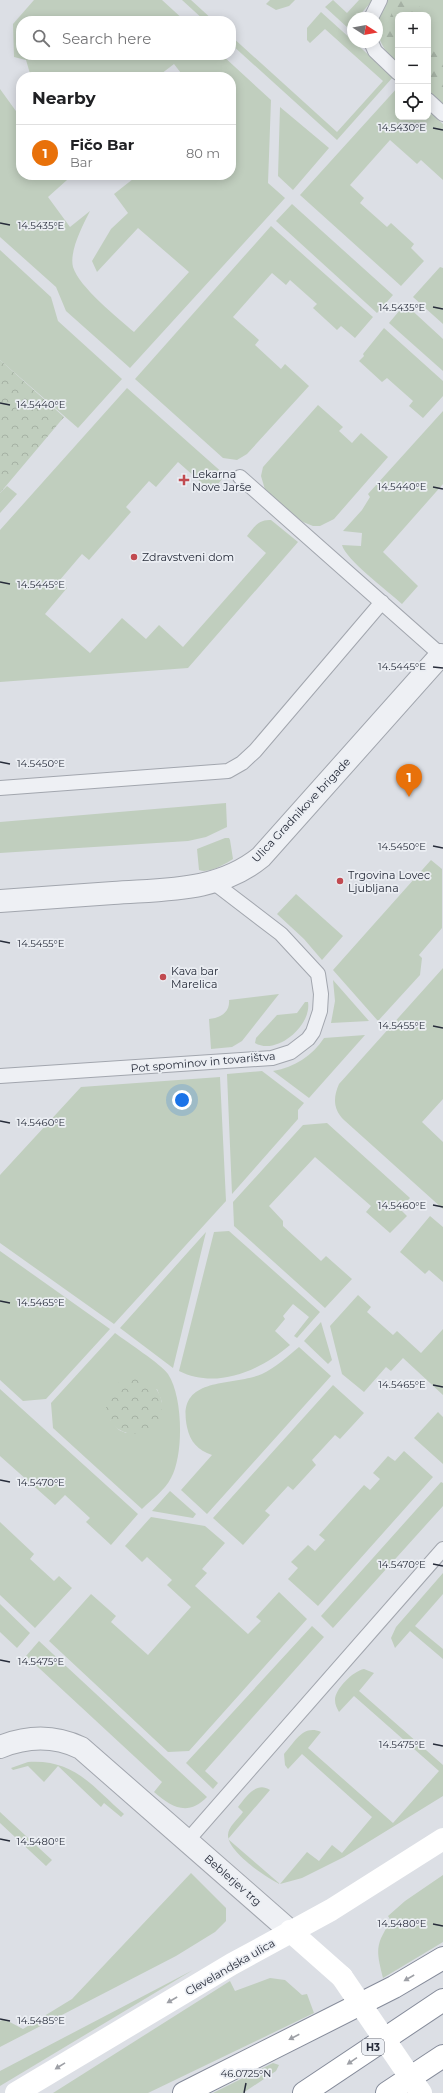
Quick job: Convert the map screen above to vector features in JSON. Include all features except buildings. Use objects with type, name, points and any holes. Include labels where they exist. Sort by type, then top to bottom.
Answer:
[{"type":"main road","name":"Clevelandska ulica","points":[[16,2093],[232,1964],[331,1910],[443,1839]]},
{"type":"main road","name":"Beblerjev trg","points":[[290,1931],[342,1977],[421,2093]]},
{"type":"main road","points":[[184,2093],[394,1987],[443,1958]]},
{"type":"main road","name":"H3","points":[[304,2093],[443,2000]]},
{"type":"main road","points":[[387,2093],[443,2056]]},
{"type":"street","name":"Ulica Gradnikove brigade","points":[[0,901],[179,888],[214,882],[240,872],[261,856],[441,655]]},
{"type":"street","name":"Beblerjev trg","points":[[0,1747],[13,1742],[41,1738],[55,1738],[81,1748],[188,1840],[290,1931]]},
{"type":"lane","points":[[374,12],[380,0]]},
{"type":"lane","points":[[374,48],[379,56],[395,70]]},
{"type":"lane","points":[[431,103],[443,114]]},
{"type":"lane","points":[[240,477],[441,655]]},
{"type":"lane","points":[[0,788],[228,771],[242,763],[255,751],[382,602]]},
{"type":"lane","name":"Pot spominov in tovarištva","points":[[0,1076],[272,1058],[291,1052],[308,1039],[313,1032],[320,1011],[318,974],[281,934],[214,882]]},
{"type":"lane","points":[[188,1840],[443,1549]]},
{"type":"green space","points":[[34,0],[162,0],[180,16],[20,16]]},
{"type":"green space","points":[[182,0],[191,0],[209,16],[200,16]]},
{"type":"green space","points":[[270,0],[295,0],[289,6],[276,10],[266,4]]},
{"type":"green space","points":[[333,0],[347,13],[347,27],[325,7]]},
{"type":"green space","points":[[359,0],[373,0],[362,12],[348,12]]},
{"type":"green space","points":[[388,0],[443,0],[443,105],[431,95],[431,12],[395,12],[395,62],[383,46],[382,9]]},
{"type":"green space","points":[[401,0],[419,1],[421,12],[395,12],[395,52],[387,43],[384,33],[394,7]]},
{"type":"green space","points":[[321,12],[347,35],[347,48],[361,48],[393,77],[337,140],[236,49],[236,41],[337,132],[383,81],[325,29],[310,43],[307,40],[307,28]]},
{"type":"green space","points":[[16,21],[16,58],[14,57],[13,24]]},
{"type":"green space","points":[[431,47],[443,64],[443,90],[431,82]]},
{"type":"green space","points":[[26,60],[227,60],[271,100],[268,183],[285,198],[130,368],[66,311],[56,287],[0,237],[0,89],[16,111],[16,180],[67,180],[48,197],[70,227],[90,211],[80,231],[75,246],[72,261],[73,267],[83,284],[91,293],[109,311],[134,332],[189,272],[138,228],[97,272],[92,261],[111,229],[128,213],[114,194],[132,180],[236,180],[236,72],[180,72],[174,64],[164,72],[30,72]]},
{"type":"green space","points":[[395,90],[395,120],[431,120],[431,114],[443,124],[443,180],[421,160],[417,164],[390,140],[350,185],[364,198],[360,203],[387,227],[391,223],[414,244],[411,248],[424,261],[401,286],[300,195]]},
{"type":"green space","points":[[280,107],[329,148],[293,190],[278,176]]},
{"type":"green space","points":[[292,204],[393,295],[377,313],[276,221]]},
{"type":"green space","points":[[271,226],[373,317],[355,338],[341,326],[337,330],[313,308],[317,304],[290,280],[286,285],[272,273],[233,317],[259,340],[255,345],[281,369],[285,364],[309,386],[247,454],[237,460],[223,458],[135,379]]},
{"type":"green space","points":[[0,250],[51,297],[58,321],[122,379],[78,428],[0,360]]},
{"type":"green space","points":[[440,267],[443,268],[443,324],[413,297]]},
{"type":"green space","points":[[405,304],[443,339],[443,371],[389,323]]},
{"type":"green space","points":[[384,328],[443,381],[443,396],[423,418],[409,406],[413,401],[387,378],[382,382],[359,361]]},
{"type":"green space","points":[[0,360],[64,417],[0,493]]},
{"type":"green space","points":[[127,388],[225,475],[212,492],[178,462],[156,487],[149,481],[126,507],[131,512],[89,560],[82,554],[59,581],[67,588],[45,614],[90,653],[122,618],[146,639],[159,625],[183,647],[266,553],[247,536],[257,524],[263,521],[271,520],[298,542],[188,668],[0,682],[0,530]]},
{"type":"green space","points":[[318,405],[343,427],[339,431],[352,443],[361,433],[388,457],[334,519],[320,526],[313,526],[303,522],[266,493],[261,476],[263,467]]},
{"type":"green space","points":[[443,411],[443,484],[383,552],[418,586],[402,604],[359,567],[345,551],[342,545],[361,546],[362,533],[343,531],[362,510],[370,497],[368,494]]},
{"type":"green space","points":[[7,486],[17,494],[0,513],[0,493]]},
{"type":"green space","points":[[226,803],[227,827],[206,837],[188,841],[0,853],[0,822]]},
{"type":"green space","points":[[225,838],[229,838],[230,840],[233,859],[212,870],[199,870],[197,849]]},
{"type":"green space","points":[[431,860],[442,869],[442,928],[419,955],[422,958],[420,975],[378,1021],[333,970]]},
{"type":"green space","points":[[296,894],[343,936],[322,960],[304,939],[277,914]]},
{"type":"green space","points":[[443,968],[443,1099],[422,1122],[443,1142],[443,1209],[340,1116],[336,1107],[335,1099],[339,1084]]},
{"type":"green space","points":[[333,980],[369,1021],[331,1023],[335,1001]]},
{"type":"green space","points":[[279,994],[242,1041],[232,1047],[211,1049],[209,1019],[224,1014],[228,1008],[229,1000]]},
{"type":"green space","points":[[305,1002],[308,1002],[308,1011],[299,1029],[291,1036],[282,1042],[273,1045],[264,1046],[255,1043],[256,1038],[277,1015],[297,1013]]},
{"type":"green space","points":[[365,1035],[309,1098],[273,1071],[296,1064],[314,1050],[324,1038]]},
{"type":"green space","points":[[262,1071],[304,1103],[298,1110],[298,1119],[232,1194],[227,1074]]},
{"type":"green space","points":[[220,1077],[226,1201],[114,1324],[0,1243],[0,1175],[81,1087]]},
{"type":"green space","points":[[327,1123],[410,1198],[400,1209],[407,1216],[390,1233],[366,1212],[371,1206],[315,1157],[269,1206],[283,1221],[283,1226],[321,1261],[326,1256],[352,1279],[325,1308],[234,1226],[233,1202],[303,1125]]},
{"type":"green space","points":[[430,1216],[443,1227],[443,1282],[429,1270],[425,1274],[400,1252]]},
{"type":"green space","points":[[229,1231],[320,1312],[297,1338],[294,1336],[309,1317],[293,1304],[283,1316],[285,1319],[275,1331],[290,1345],[266,1362],[252,1369],[223,1378],[193,1376],[179,1371],[214,1232]]},
{"type":"green space","points":[[206,1232],[173,1368],[120,1328]]},
{"type":"green space","points":[[0,1251],[110,1329],[46,1399],[23,1401],[0,1380]]},
{"type":"green space","points":[[358,1295],[371,1307],[367,1312],[393,1335],[397,1331],[421,1353],[443,1329],[443,1395],[403,1358],[391,1371],[386,1367],[364,1392],[342,1374],[330,1326]]},
{"type":"green space","points":[[321,1322],[332,1360],[328,1364],[304,1341]]},
{"type":"green space","points":[[115,1333],[143,1353],[168,1374],[177,1396],[180,1426],[178,1455],[171,1478],[162,1491],[142,1509],[53,1428],[51,1403]],"holes":[[[157,1389],[162,1402],[126,1433],[119,1430],[110,1420]]]},
{"type":"green space","points":[[299,1347],[331,1376],[207,1514],[181,1490],[212,1455],[195,1445],[188,1432],[186,1410],[190,1399],[198,1391],[209,1386],[262,1374],[277,1365]]},
{"type":"green space","points":[[134,1378],[145,1380],[154,1386],[160,1395],[162,1406],[160,1417],[154,1426],[145,1432],[134,1434],[123,1432],[114,1426],[108,1417],[106,1406],[108,1395],[114,1386],[123,1380]]},
{"type":"green space","points":[[333,1385],[364,1413],[340,1439],[335,1435],[312,1460],[316,1465],[293,1490],[288,1486],[265,1511],[270,1515],[243,1545],[213,1518]]},
{"type":"green space","points":[[0,1389],[138,1514],[111,1545],[86,1522],[90,1518],[65,1495],[55,1505],[0,1456]]},
{"type":"green space","points":[[438,1412],[443,1417],[443,1464],[414,1438]]},
{"type":"green space","points":[[404,1451],[433,1477],[318,1606],[288,1579],[298,1568],[291,1562],[308,1545],[315,1551],[325,1540],[319,1535],[364,1485],[370,1490],[380,1479],[373,1473],[388,1456],[395,1461]]},
{"type":"green space","points":[[441,1482],[443,1483],[443,1506],[333,1628],[321,1616]]},
{"type":"green space","points":[[170,1491],[196,1514],[193,1518],[152,1511]]},
{"type":"green space","points":[[151,1517],[205,1526],[225,1543],[202,1569],[207,1573],[195,1586],[248,1634],[261,1621],[256,1617],[279,1592],[307,1619],[189,1751],[168,1752],[49,1641],[91,1594],[116,1616],[111,1622],[148,1655],[191,1607],[167,1585],[172,1580],[147,1557],[142,1562],[125,1546]]},
{"type":"green space","points":[[0,1522],[34,1554],[30,1559],[54,1581],[59,1576],[72,1588],[35,1628],[0,1595]]},
{"type":"green space","points":[[443,1573],[443,1594],[415,1626],[443,1649],[443,1659],[410,1631],[395,1648],[391,1638],[396,1627]]},
{"type":"green space","points":[[0,1604],[30,1633],[17,1648],[0,1632]]},
{"type":"green space","points":[[312,1626],[324,1637],[205,1771],[218,1783],[213,1789],[186,1763]]},
{"type":"green space","points":[[39,1641],[207,1797],[193,1807],[180,1808],[167,1802],[154,1792],[162,1782],[26,1656]]},
{"type":"green space","points":[[364,1669],[374,1673],[359,1691],[443,1765],[443,1796],[344,1857],[302,1878],[280,1884],[307,1852],[319,1861],[332,1845],[342,1853],[372,1817],[302,1754],[288,1769],[285,1765],[284,1754],[304,1732],[315,1730],[321,1732],[308,1748],[393,1823],[439,1771],[354,1696],[339,1712],[335,1700],[338,1691],[345,1681],[360,1670]]},
{"type":"green space","points":[[28,1762],[44,1762],[58,1765],[70,1770],[92,1784],[124,1814],[121,1817],[104,1803],[101,1807],[58,1766],[44,1782],[28,1766],[13,1770],[11,1768]]},
{"type":"green space","points":[[260,1787],[270,1790],[229,1838],[228,1832],[243,1812],[238,1807],[244,1799],[252,1791]]},
{"type":"green space","points":[[0,1812],[52,1860],[46,1866],[0,1823]]},
{"type":"green space","points":[[229,1840],[280,1884],[248,1863],[234,1849]]},
{"type":"green space","points":[[191,1873],[226,1908],[226,1921],[215,1932],[176,1956],[0,2047],[0,2021],[4,2019],[23,2029],[72,1999]]},
{"type":"green space","points":[[443,1875],[443,1942],[383,1978],[378,1948],[382,1936],[391,1921],[388,1916],[405,1901]]},
{"type":"green space","points":[[193,1970],[0,2086],[0,2071]]},
{"type":"green space","points":[[270,1978],[285,1980],[302,1995],[307,1994],[314,2013],[148,2093],[53,2093],[230,1981],[235,1991]]},
{"type":"green space","points":[[273,2063],[279,2065],[276,2071],[243,2093],[213,2093]]},
{"type":"place","name":"Lekarna Nove Jarše","points":[[184,480]]},
{"type":"place","name":"Zdravstveni dom","points":[[134,557]]},
{"type":"place","name":"Fičo Bar","points":[[409,797]]},
{"type":"place","name":"Trgovina Lovec Ljubljana","points":[[340,881]]},
{"type":"place","name":"Kava bar Marelica","points":[[163,977]]}]
